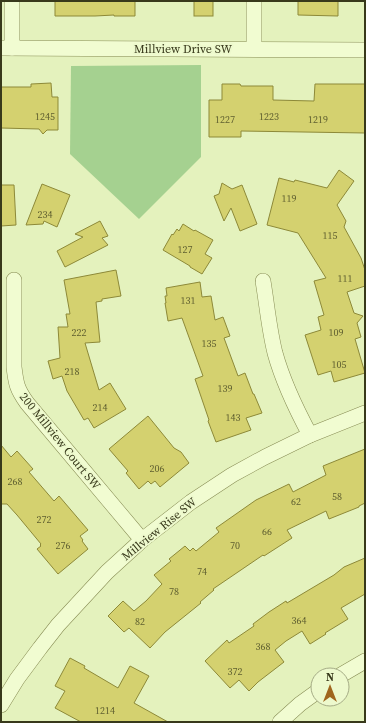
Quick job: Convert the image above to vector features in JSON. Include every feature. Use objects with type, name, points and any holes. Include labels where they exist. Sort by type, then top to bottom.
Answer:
[{"type":"street","points":[[7,48],[12,1]]},
{"type":"street","points":[[254,1],[254,49]]},
{"type":"street","name":"Millview Drive SW","points":[[7,48],[365,50]]},
{"type":"street","name":"200 Millview Court SW","points":[[14,280],[14,367],[15,381],[19,392],[44,424],[142,540]]},
{"type":"street","points":[[264,281],[269,324],[276,354],[296,410],[310,435]]},
{"type":"street","name":"Millview Rise SW","points":[[1,705],[17,679],[58,625],[107,572],[142,540],[191,502],[218,484],[265,457],[310,435],[365,413]]},
{"type":"street","points":[[350,670],[365,661]]},
{"type":"street","points":[[280,722],[310,697]]},
{"type":"green space","points":[[201,65],[201,157],[139,219],[70,154],[71,66]]},
{"type":"building","points":[[55,1],[135,1],[135,16],[55,16]]},
{"type":"building","points":[[194,1],[213,1],[213,16],[194,16]]},
{"type":"building","points":[[298,1],[338,1],[338,16],[298,15]]},
{"type":"building","points":[[51,83],[52,97],[58,97],[58,130],[47,130],[43,134],[39,129],[1,128],[1,87],[31,87],[31,84]]},
{"type":"building","points":[[222,84],[240,84],[241,86],[273,86],[273,100],[314,101],[315,84],[365,84],[365,133],[241,131],[241,137],[209,137],[209,100],[222,100]]},
{"type":"building","points":[[339,170],[354,181],[337,205],[346,221],[344,227],[361,258],[365,270],[365,286],[347,292],[354,313],[363,316],[357,323],[361,337],[355,339],[365,373],[334,382],[331,371],[318,375],[305,335],[321,330],[318,317],[324,315],[314,281],[326,278],[298,233],[267,225],[279,178],[294,182],[295,180],[327,188]]},
{"type":"building","points":[[222,183],[232,189],[242,185],[257,224],[240,231],[231,208],[224,221],[214,196],[219,194]]},
{"type":"building","points":[[42,184],[70,195],[57,227],[44,221],[43,224],[26,225]]},
{"type":"building","points":[[1,185],[14,185],[16,225],[1,226]]},
{"type":"building","points":[[100,221],[108,236],[102,238],[108,245],[65,267],[57,251],[83,237],[75,234]]},
{"type":"building","points":[[183,224],[213,240],[205,254],[212,258],[202,274],[163,250],[172,234],[173,235],[177,229],[179,231]]},
{"type":"building","points":[[116,270],[121,296],[102,299],[102,301],[96,302],[100,342],[85,343],[99,390],[110,383],[126,409],[94,428],[88,418],[84,420],[67,391],[62,376],[53,379],[48,361],[60,358],[58,327],[68,327],[66,314],[70,314],[64,280]]},
{"type":"building","points":[[200,282],[202,297],[211,296],[215,320],[223,317],[230,336],[224,338],[238,376],[245,373],[262,413],[246,418],[251,430],[216,442],[195,379],[203,376],[182,318],[168,321],[165,303],[165,296],[167,296],[166,288]]},
{"type":"building","points":[[148,416],[174,448],[181,452],[189,463],[160,487],[155,481],[151,484],[148,481],[139,489],[126,473],[128,471],[109,449]]},
{"type":"building","points":[[1,445],[11,457],[17,451],[33,469],[29,472],[54,501],[59,496],[88,530],[80,536],[88,549],[58,574],[37,549],[41,546],[41,544],[7,504],[1,504]]},
{"type":"building","points":[[365,449],[365,503],[359,507],[329,519],[326,511],[287,530],[292,538],[264,556],[263,555],[213,589],[214,590],[200,602],[201,603],[165,632],[150,648],[129,628],[124,632],[108,616],[123,601],[134,611],[146,601],[162,584],[154,575],[171,561],[169,559],[185,546],[190,551],[193,548],[196,551],[219,532],[216,528],[256,500],[289,484],[293,492],[326,475],[323,466]]},
{"type":"building","points":[[365,558],[365,594],[341,608],[348,619],[310,644],[302,631],[286,641],[275,650],[284,662],[249,691],[239,680],[230,688],[205,661],[227,640],[229,643],[254,626],[253,624],[269,612],[286,601],[287,603],[334,575],[344,567]]},
{"type":"building","points":[[70,658],[118,688],[130,666],[149,676],[134,703],[168,722],[81,722],[55,708],[65,691],[55,686]]}]
